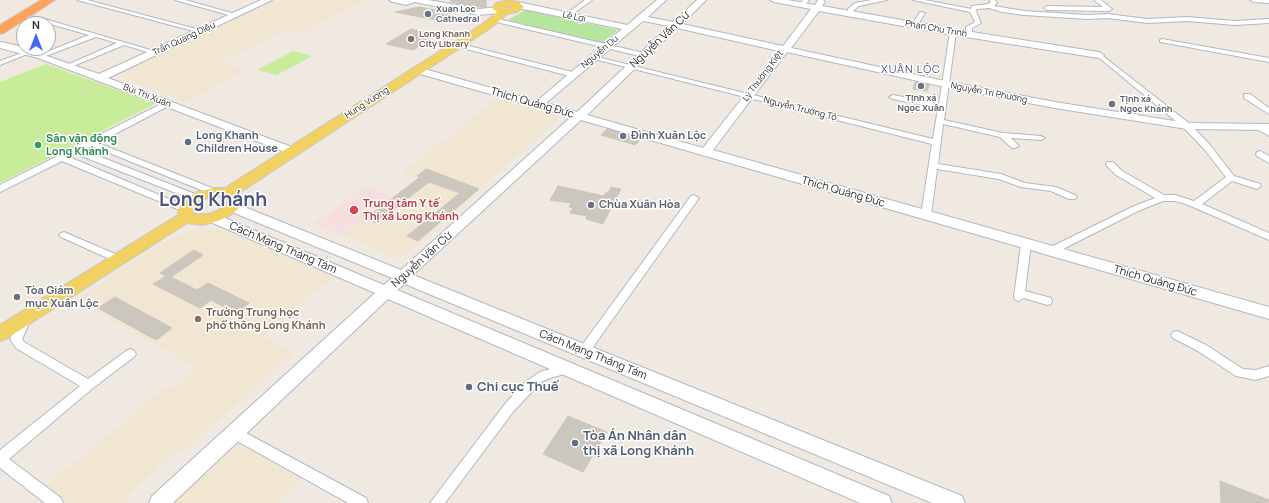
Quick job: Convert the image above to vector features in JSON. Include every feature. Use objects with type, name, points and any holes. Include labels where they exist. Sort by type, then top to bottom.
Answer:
[{"type":"highway","points":[[0,21],[35,0]]},
{"type":"highway","points":[[0,26],[42,0]]},
{"type":"highway","points":[[23,16],[49,0]]},
{"type":"highway","points":[[0,30],[16,20]]},
{"type":"main road","points":[[500,9],[513,3],[522,3]]},
{"type":"main road","name":"Hùng Vương","points":[[225,197],[293,151],[457,45],[500,9]]},
{"type":"main road","points":[[0,334],[118,260],[186,213],[192,201],[197,198],[225,197],[224,214],[213,218],[193,220],[186,213]]},
{"type":"street","points":[[80,0],[201,31]]},
{"type":"street","points":[[178,0],[236,15]]},
{"type":"street","name":"Trần Quang Diệu","points":[[99,78],[268,0]]},
{"type":"street","points":[[394,0],[406,2],[414,0],[479,12],[500,9],[607,46],[644,55]]},
{"type":"street","points":[[568,15],[589,0]]},
{"type":"street","name":"Nguyễn Du","points":[[538,105],[662,0]]},
{"type":"street","name":"Nguyễn Văn Cừ","points":[[159,503],[386,292],[579,116],[702,0]]},
{"type":"street","name":"Phan Chu Trinh","points":[[776,0],[819,4],[851,14],[969,35],[1099,55]]},
{"type":"street","points":[[851,14],[851,9],[857,4],[884,0]]},
{"type":"street","points":[[916,0],[951,8],[973,11]]},
{"type":"street","points":[[951,8],[955,0]]},
{"type":"street","points":[[1039,7],[1109,9],[1097,0]]},
{"type":"street","points":[[1253,0],[1269,1]]},
{"type":"street","name":"Lê Lợi","points":[[522,3],[568,15],[629,28]]},
{"type":"street","points":[[973,11],[974,7],[992,3],[1025,6]]},
{"type":"street","points":[[992,3],[1002,10],[1024,13],[1087,17],[1108,16],[1147,21],[1187,19],[1235,23],[1269,21]]},
{"type":"street","name":"Lý Thường Kiệt","points":[[706,152],[819,4]]},
{"type":"street","points":[[1102,10],[1108,16]]},
{"type":"street","points":[[969,35],[969,27],[978,23],[973,11]]},
{"type":"street","points":[[915,25],[922,14]]},
{"type":"street","name":"Nguyễn Tri Phương","points":[[642,18],[946,84],[1055,105],[1187,126],[1264,127]]},
{"type":"street","points":[[56,24],[154,52]]},
{"type":"street","points":[[926,215],[953,32]]},
{"type":"street","points":[[56,50],[95,35]]},
{"type":"street","points":[[1162,42],[1269,60]]},
{"type":"street","points":[[69,66],[124,43]]},
{"type":"street","name":"Bùi Thị Xuân","points":[[0,45],[16,49]]},
{"type":"street","points":[[457,45],[573,75]]},
{"type":"street","points":[[1099,55],[1187,126],[1207,147],[1231,178],[1257,186]]},
{"type":"street","points":[[0,63],[18,56]]},
{"type":"street","name":"Bùi Thị Xuân","points":[[41,56],[293,151]]},
{"type":"street","name":"Nguyễn Trường Tộ","points":[[593,58],[936,142]]},
{"type":"street","name":"Thích Quảng Đức","points":[[418,70],[1269,313]]},
{"type":"street","points":[[1247,96],[1269,112]]},
{"type":"street","points":[[893,97],[942,107]]},
{"type":"street","points":[[0,189],[168,104]]},
{"type":"street","points":[[940,121],[1003,135],[1041,138]]},
{"type":"street","points":[[1264,127],[1269,134]]},
{"type":"street","points":[[1003,135],[1015,146]]},
{"type":"street","name":"Cách Mạng Tháng Tám","points":[[92,143],[225,197],[403,277],[955,503]]},
{"type":"street","points":[[77,151],[197,198]]},
{"type":"street","points":[[1260,154],[1269,160]]},
{"type":"street","points":[[63,158],[186,213]]},
{"type":"street","points":[[1110,164],[1119,173],[1162,198]]},
{"type":"street","points":[[933,166],[1001,177],[1024,185],[1053,189],[1072,196]]},
{"type":"street","points":[[1196,204],[1231,178]]},
{"type":"street","points":[[584,351],[694,198]]},
{"type":"street","points":[[1051,251],[1135,209],[1162,198],[1175,198],[1196,204],[1269,237]]},
{"type":"street","name":"Cách Mạng Tháng Tám","points":[[213,218],[882,503]]},
{"type":"street","points":[[64,235],[118,260]]},
{"type":"street","points":[[1026,244],[1019,295],[1047,301]]},
{"type":"street","points":[[26,318],[16,339],[20,345],[89,384]]},
{"type":"street","points":[[1177,335],[1202,348],[1240,373],[1256,375],[1269,371]]},
{"type":"street","points":[[56,503],[0,459],[89,384],[130,354]]},
{"type":"street","points":[[437,503],[509,408],[528,387],[544,375],[566,369]]},
{"type":"street","points":[[235,433],[361,503]]},
{"type":"shaded area","points":[[273,0],[367,0],[302,33],[296,34],[283,31],[221,62],[247,69],[186,103],[113,73]]},
{"type":"shaded area","points":[[497,99],[556,115],[558,119],[405,256],[395,257],[342,235],[417,179],[402,173]]},
{"type":"shaded area","name":"Trung tâm Y tế Thị xã Long Khánh","points":[[366,186],[393,196],[342,235],[314,224]]},
{"type":"shaded area","name":"Trường Trung học phổ thông Long Khánh","points":[[195,230],[218,230],[228,232],[333,277],[263,337],[294,353],[186,449],[176,451],[127,496],[128,503],[61,503],[41,490],[168,386],[173,389],[198,368],[76,300],[169,238]]},
{"type":"shaded area","points":[[240,440],[304,477],[278,503],[171,503]]},
{"type":"green space","points":[[525,10],[618,30],[602,43],[508,20]]},
{"type":"green space","points":[[293,51],[312,56],[277,75],[257,70]]},
{"type":"green space","name":"Sân vận động Long Khánh","points":[[46,64],[153,103],[153,105],[0,183],[0,82]]},
{"type":"building","points":[[451,0],[486,0],[486,7],[450,2]]},
{"type":"building","name":"Xuan Loc Cathedral","points":[[419,7],[441,11],[443,9],[455,12],[441,21],[395,12]]},
{"type":"building","name":"Long Khanh City Library","points":[[411,29],[436,35],[413,50],[386,44]]},
{"type":"building","name":"Tịnh xá Ngọc Xuân","points":[[915,82],[929,85],[927,91],[913,89]]},
{"type":"building","name":"Đình Xuân Lộc","points":[[607,129],[641,139],[635,145],[601,135]]},
{"type":"building","points":[[426,169],[479,189],[418,241],[407,236],[460,193],[429,182],[376,223],[365,219],[420,177],[417,176]]},
{"type":"building","name":"Chùa Xuân Hòa","points":[[558,186],[604,196],[606,192],[608,193],[611,187],[621,189],[603,224],[586,219],[587,216],[570,213],[573,208],[569,207],[571,203],[550,200]]},
{"type":"building","points":[[194,250],[203,255],[171,277],[197,290],[208,283],[249,303],[236,313],[211,300],[200,308],[153,284],[166,276],[160,273]]},
{"type":"building","points":[[115,297],[172,328],[156,340],[98,308]]},
{"type":"building","name":"Tòa Án Nhân dân thị xã Long Khánh","points":[[568,416],[607,432],[583,472],[543,454]]},
{"type":"building","points":[[1220,481],[1269,500],[1269,503],[1221,503]]},
{"type":"place","name":"Xuan Loc Cathedral","points":[[428,14]]},
{"type":"place","name":"Long Khanh City Library","points":[[411,39]]},
{"type":"place","name":"Tịnh xá Ngọc Xuân","points":[[921,86]]},
{"type":"place","name":"Tịnh xá Ngọc Khánh","points":[[1112,104]]},
{"type":"place","name":"Đình Xuân Lộc","points":[[623,136]]},
{"type":"place","name":"Long Khanh Children House","points":[[188,142]]},
{"type":"place","name":"Sân vận động Long Khánh","points":[[38,145]]},
{"type":"place","name":"Chùa Xuân Hòa","points":[[591,205]]},
{"type":"place","name":"Trung tâm Y tế Thị xã Long Khánh","points":[[354,210]]},
{"type":"place","name":"Tòa Giám mục Xuân Lộc","points":[[17,297]]},
{"type":"place","name":"Trường Trung học phổ thông Long Khánh","points":[[198,319]]},
{"type":"place","name":"Chi cục Thuế","points":[[469,387]]},
{"type":"place","name":"Tòa Án Nhân dân thị xã Long Khánh","points":[[575,443]]},
{"type":"district","name":"XUÂN LỘC","points":[[911,70]]},
{"type":"district","name":"Long Khánh","points":[[213,201]]}]
